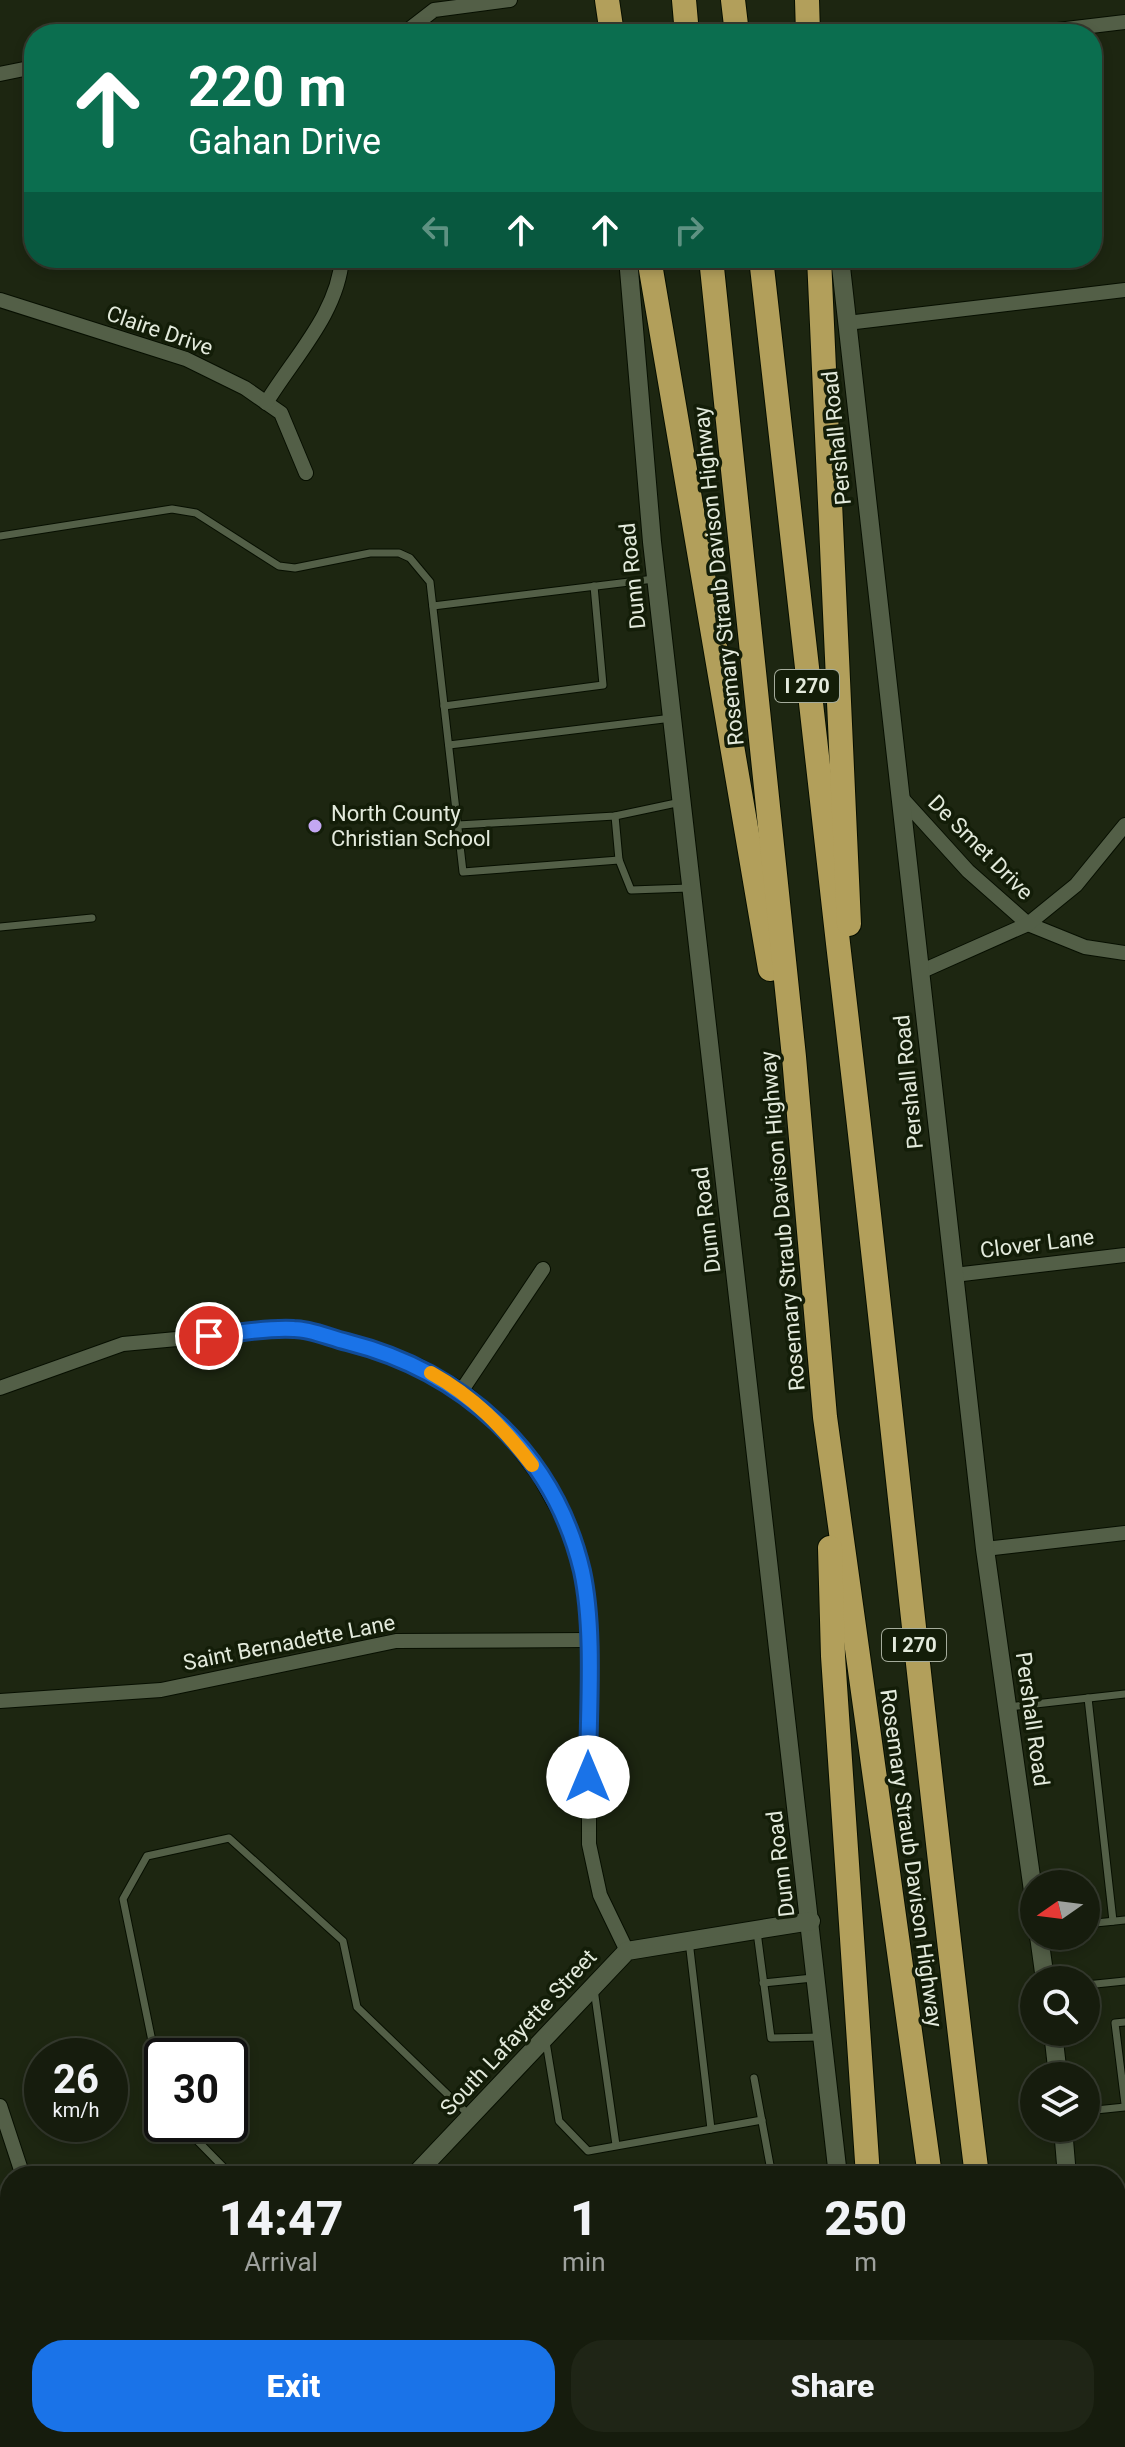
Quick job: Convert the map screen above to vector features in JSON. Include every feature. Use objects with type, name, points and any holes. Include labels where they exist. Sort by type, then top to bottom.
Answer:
[{"type":"highway","points":[[606,0],[610,24]]},
{"type":"highway","points":[[684,0],[686,24]]},
{"type":"highway","points":[[733,0],[736,24]]},
{"type":"highway","points":[[807,0],[808,24]]},
{"type":"highway","points":[[651,268],[778,1013],[794,1057]]},
{"type":"highway","name":"Rosemary Straub Davison Highway","points":[[712,268],[794,1057],[825,1417],[929,2166]]},
{"type":"highway","name":"Rosemary Straub Davison Highway","points":[[762,268],[813,749],[858,1114],[932,1820],[976,2166]]},
{"type":"highway","points":[[819,268],[858,1114]]},
{"type":"highway","points":[[825,1417],[833,1656],[867,2166]]},
{"type":"street","points":[[416,24],[434,10],[510,0]]},
{"type":"street","points":[[813,0],[815,24]]},
{"type":"street","points":[[1102,25],[1125,22]]},
{"type":"street","points":[[0,74],[24,69]]},
{"type":"street","points":[[266,403],[325,315],[341,268]]},
{"type":"street","name":"Dunn Road","points":[[629,268],[656,579],[837,2166]]},
{"type":"street","name":"Pershall Road","points":[[841,268],[985,1549],[1030,1870]]},
{"type":"street","points":[[847,323],[1125,290]]},
{"type":"street","name":"Claire Drive","points":[[0,300],[186,359],[245,388],[281,413],[306,473]]},
{"type":"street","name":"De Smet Drive","points":[[899,795],[968,871],[1028,924],[1085,947],[1125,953]]},
{"type":"street","points":[[920,972],[1028,924],[1076,885],[1125,825]]},
{"type":"street","name":"Clover Lane","points":[[954,1275],[1125,1255]]},
{"type":"street","points":[[462,1390],[543,1269]]},
{"type":"street","points":[[0,1388],[123,1344],[295,1328],[368,1347],[419,1366],[462,1390],[499,1422],[540,1477],[569,1529],[582,1573],[587,1640],[589,1844],[600,1895],[627,1951]]},
{"type":"street","points":[[985,1549],[1125,1533]]},
{"type":"street","name":"Saint Bernadette Lane","points":[[0,1701],[161,1690],[396,1641],[587,1640]]},
{"type":"street","name":"South Lafayette Street","points":[[424,2166],[627,1951],[811,1921]]},
{"type":"street","points":[[0,2106],[20,2166]]},
{"type":"street","points":[[1064,2142],[1066,2166]]},
{"type":"lane","points":[[0,536],[172,509],[196,513],[279,566],[295,568],[370,553],[399,553],[410,558],[430,582],[463,872],[619,860]]},
{"type":"lane","points":[[433,606],[656,579]]},
{"type":"lane","points":[[444,706],[603,685],[594,586]]},
{"type":"lane","points":[[449,745],[672,718]]},
{"type":"lane","points":[[458,825],[615,816],[682,802]]},
{"type":"lane","points":[[615,816],[619,860],[631,890],[691,888]]},
{"type":"lane","points":[[0,927],[92,918]]},
{"type":"lane","points":[[1008,1707],[1125,1694]]},
{"type":"lane","points":[[1088,1698],[1113,1921]]},
{"type":"lane","points":[[151,2038],[123,1899],[147,1856],[229,1838],[343,1941],[357,2007],[471,2116]]},
{"type":"lane","points":[[1100,1922],[1125,1920]]},
{"type":"lane","points":[[756,1930],[771,2038],[823,2037]]},
{"type":"lane","points":[[689,1941],[711,2129]]},
{"type":"lane","points":[[763,1983],[817,1977]]},
{"type":"lane","points":[[1100,1984],[1125,1981]]},
{"type":"lane","points":[[593,1987],[616,2145]]},
{"type":"lane","points":[[1100,2109],[1125,2105],[1115,2023],[1125,2022]]},
{"type":"lane","points":[[545,2038],[559,2121],[588,2151],[762,2120]]},
{"type":"lane","points":[[754,2078],[770,2166]]},
{"type":"lane","points":[[199,2142],[222,2166]]},
{"type":"slow traffic","points":[[431,1373],[462,1390],[499,1422],[532,1465]]},
{"type":"place","name":"North County Christian School","points":[[315,826]]},
{"type":"route","points":[[209,1336],[295,1328],[368,1347],[419,1366],[462,1390],[499,1422],[540,1477],[569,1529],[582,1573],[589,1636],[588,1777]]}]
